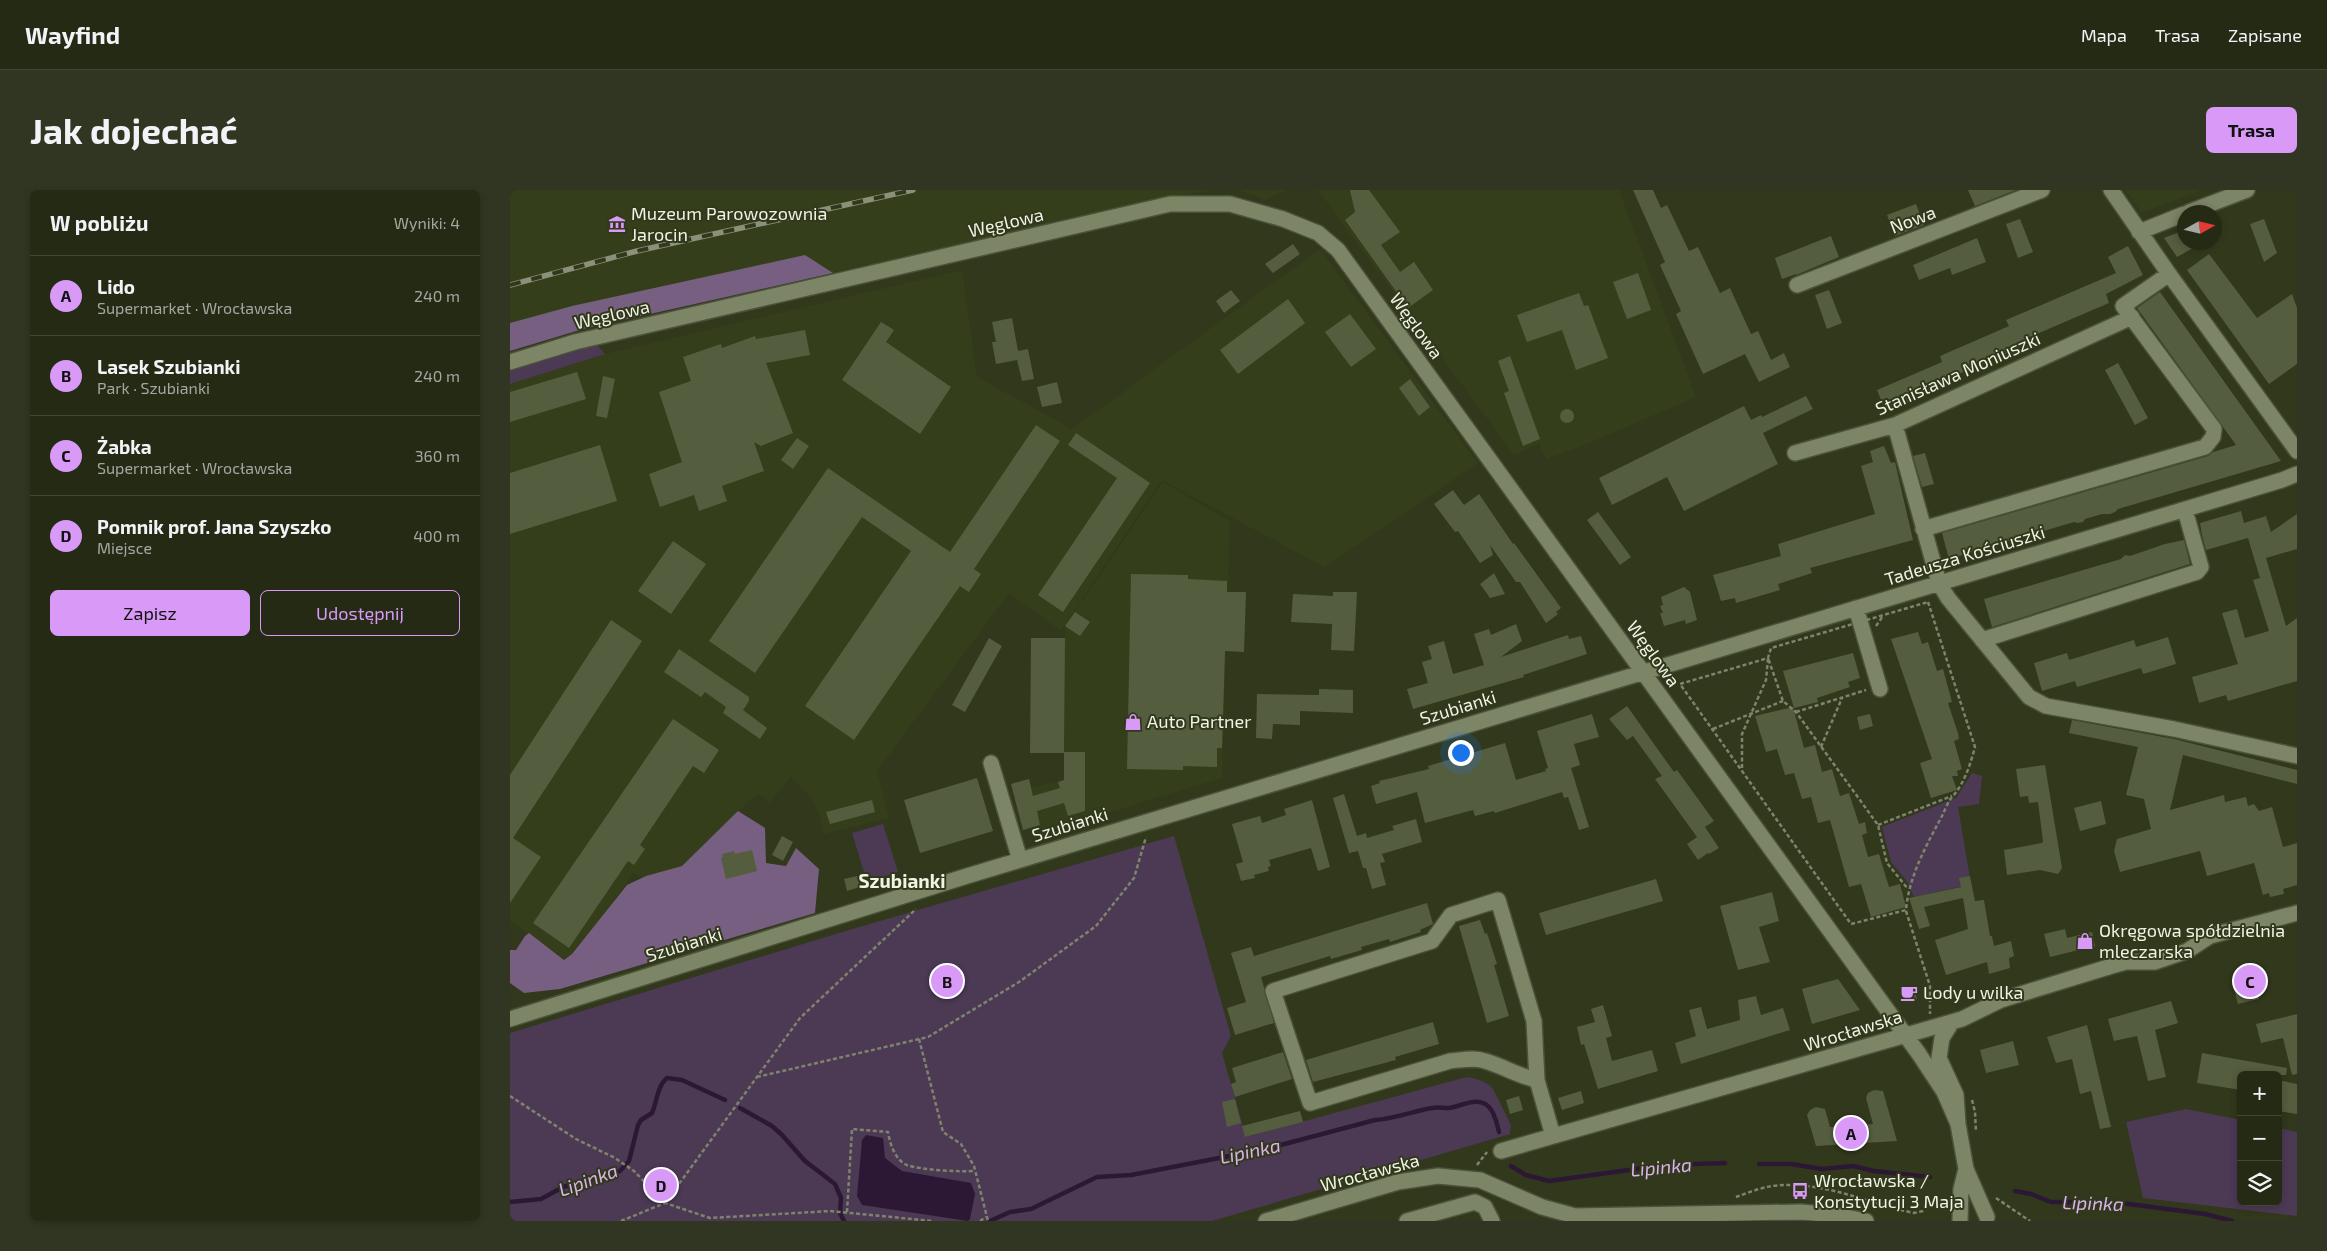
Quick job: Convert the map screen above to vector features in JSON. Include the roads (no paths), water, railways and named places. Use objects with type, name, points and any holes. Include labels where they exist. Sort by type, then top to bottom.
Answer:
[{"type":"street","name":"Nowa","points":[[1797,284],[2042,190]]},
{"type":"street","points":[[2111,190],[2169,274],[2297,451]]},
{"type":"street","points":[[2207,205],[2247,190]]},
{"type":"street","name":"Węglowa","points":[[510,362],[575,342],[1170,204],[1230,204],[1283,219],[1318,233],[1338,250],[1643,672],[1944,1092],[1958,1124]]},
{"type":"street","points":[[2140,232],[2177,217]]},
{"type":"street","points":[[1923,529],[2205,447],[2214,437],[2214,429],[2123,306],[2169,274]]},
{"type":"street","name":"Stanisława Moniuszki","points":[[1795,453],[1895,424],[2132,317]]},
{"type":"street","points":[[1895,424],[1939,583],[1948,598],[2029,697],[2046,706],[2174,729],[2297,756]]},
{"type":"street","name":"Tadeusza Kościuszki","points":[[1643,672],[1858,615],[1939,583],[2185,510],[2297,474]]},
{"type":"street","points":[[1982,640],[2197,572],[2201,568],[2185,510]]},
{"type":"street","points":[[1858,615],[1880,689]]},
{"type":"street","name":"Szubianki","points":[[510,1019],[1020,860],[1643,672]]},
{"type":"street","points":[[991,763],[1020,860]]},
{"type":"street","points":[[1537,1080],[1522,1077],[1485,1060],[1471,1058],[1450,1061],[1310,1103],[1273,991],[1432,941],[1451,915],[1498,900],[1534,1021],[1537,1080],[1553,1136]]},
{"type":"street","name":"Wrocławska","points":[[1501,1151],[1800,1066],[1903,1034],[1952,1022],[1973,1015],[2001,1000],[2121,963],[2150,963],[2168,958],[2187,951],[2210,936],[2297,913]]},
{"type":"street","name":"Węglowa","points":[[1952,1022],[1942,1038],[1939,1058],[1956,1095],[1958,1124],[1966,1169],[1992,1219]]},
{"type":"street","name":"Węglowa","points":[[1961,1221],[1961,1189],[1966,1169]]},
{"type":"street","name":"Wrocławska","points":[[1266,1221],[1398,1182],[1438,1176],[1480,1180],[1575,1219],[1801,1212],[1836,1215],[1866,1221]]},
{"type":"street","points":[[1407,1221],[1475,1202],[1485,1207],[1492,1221]]},
{"type":"street","points":[[1961,1221],[1978,1217],[1992,1219]]},
{"type":"waterway","name":"Lipinka","points":[[510,1202],[541,1199],[563,1187],[620,1171],[629,1161],[638,1125],[641,1120],[652,1113],[659,1090],[667,1078],[682,1080],[725,1100]]},
{"type":"waterway","name":"Lipinka","points":[[990,1221],[1010,1212],[1031,1209],[1097,1177],[1131,1175],[1266,1149],[1375,1120],[1432,1108],[1448,1108],[1480,1102],[1489,1107],[1493,1112],[1499,1132]]},
{"type":"waterway","name":"Lipinka","points":[[740,1108],[772,1126],[805,1161],[835,1184],[841,1198],[840,1213],[844,1221]]},
{"type":"waterway","name":"Lipinka","points":[[1511,1166],[1526,1175],[1549,1181],[1665,1165],[1725,1163]]},
{"type":"waterway","name":"Lipinka","points":[[1759,1164],[1791,1164],[1822,1169],[1853,1166],[1874,1171],[1930,1177]]},
{"type":"waterway","name":"Lipinka","points":[[2015,1191],[2031,1194],[2051,1202],[2114,1202],[2205,1214],[2232,1221]]},
{"type":"railway","points":[[510,285],[637,251],[913,190]]},
{"type":"place","name":"Muzeum Parowozownia Jarocin","points":[[617,224]]},
{"type":"place","name":"Auto Partner","points":[[1133,722]]},
{"type":"place","name":"Okręgowa spółdzielnia mleczarska","points":[[2085,941]]},
{"type":"place","name":"Lasek Szubianki","points":[[947,981]]},
{"type":"place","name":"Żabka","points":[[2250,981]]},
{"type":"place","name":"Lody u wilka","points":[[1909,993]]},
{"type":"place","name":"Lido","points":[[1851,1133]]},
{"type":"place","name":"Pomnik prof. Jana Szyszko","points":[[661,1185]]},
{"type":"place","name":"Wrocławska / Konstytucji 3 Maja","points":[[1800,1191]]},
{"type":"district","name":"Szubianki","points":[[902,881]]}]
